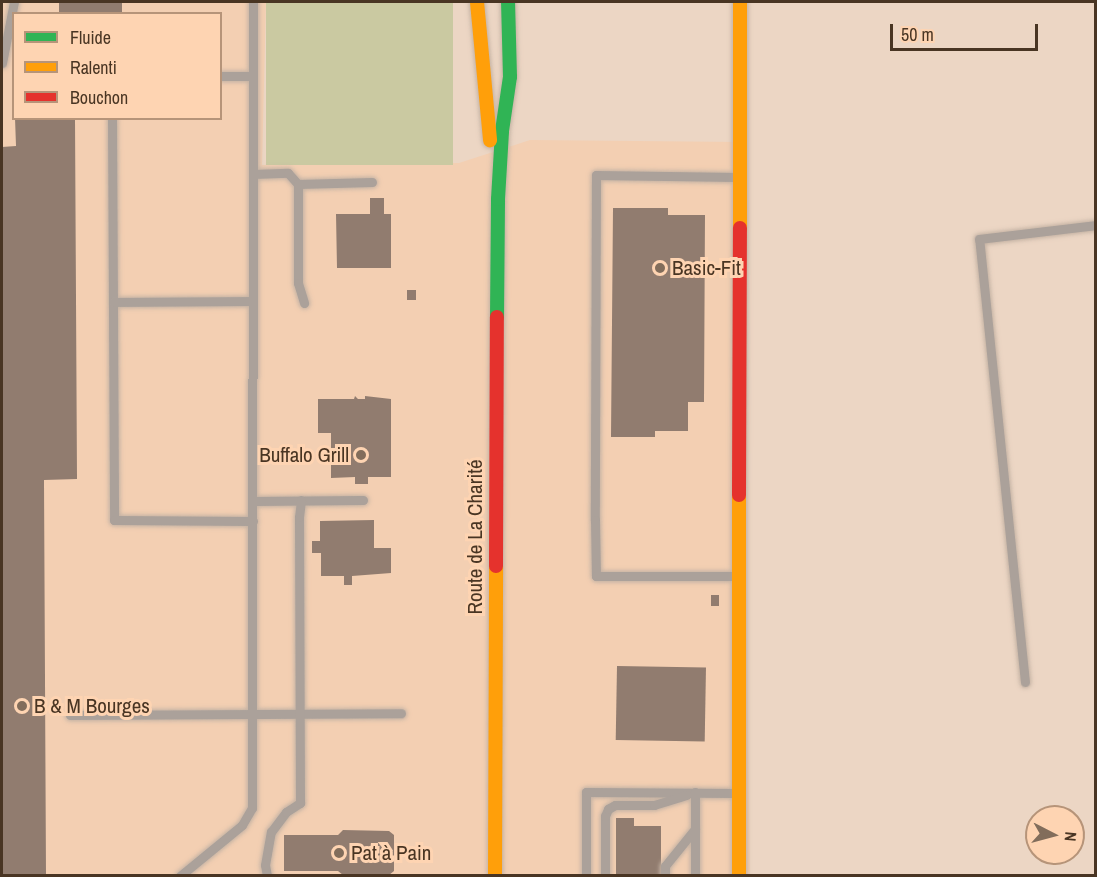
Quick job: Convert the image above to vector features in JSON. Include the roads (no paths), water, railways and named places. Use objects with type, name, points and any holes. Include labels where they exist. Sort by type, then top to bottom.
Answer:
[{"type":"main road","name":"Route de La Charité","points":[[477,2],[483,82],[498,199]]},
{"type":"main road","name":"Route de La Charité","points":[[495,876],[498,199],[502,131],[510,77],[508,2]]},
{"type":"main road","points":[[739,876],[740,2]]},
{"type":"lane","points":[[180,876],[242,825],[252,808],[253,2]]},
{"type":"lane","points":[[2,63],[12,12]]},
{"type":"lane","points":[[222,76],[252,76]]},
{"type":"lane","points":[[112,120],[114,520],[253,521]]},
{"type":"lane","points":[[253,174],[288,173],[298,184],[298,283],[304,303]]},
{"type":"lane","points":[[739,576],[596,576],[596,175],[740,177]]},
{"type":"lane","points":[[298,184],[372,182]]},
{"type":"lane","points":[[1025,682],[979,239],[1095,225]]},
{"type":"lane","points":[[113,302],[253,301]]},
{"type":"lane","points":[[253,501],[363,500]]},
{"type":"lane","points":[[267,876],[265,865],[271,832],[286,812],[300,803],[299,517],[302,501]]},
{"type":"lane","points":[[70,715],[401,713]]},
{"type":"lane","points":[[586,876],[586,792],[739,793]]},
{"type":"lane","points":[[695,792],[695,876]]},
{"type":"lane","points":[[605,876],[605,816],[608,809],[615,805],[654,805],[695,792]]},
{"type":"lane","points":[[665,876],[665,866],[695,830]]},
{"type":"place","name":"Basic-Fit","points":[[660,268]]},
{"type":"place","name":"Buffalo Grill","points":[[361,455]]},
{"type":"place","name":"B & M Bourges","points":[[22,706]]},
{"type":"place","name":"Pat à Pain","points":[[339,853]]}]
